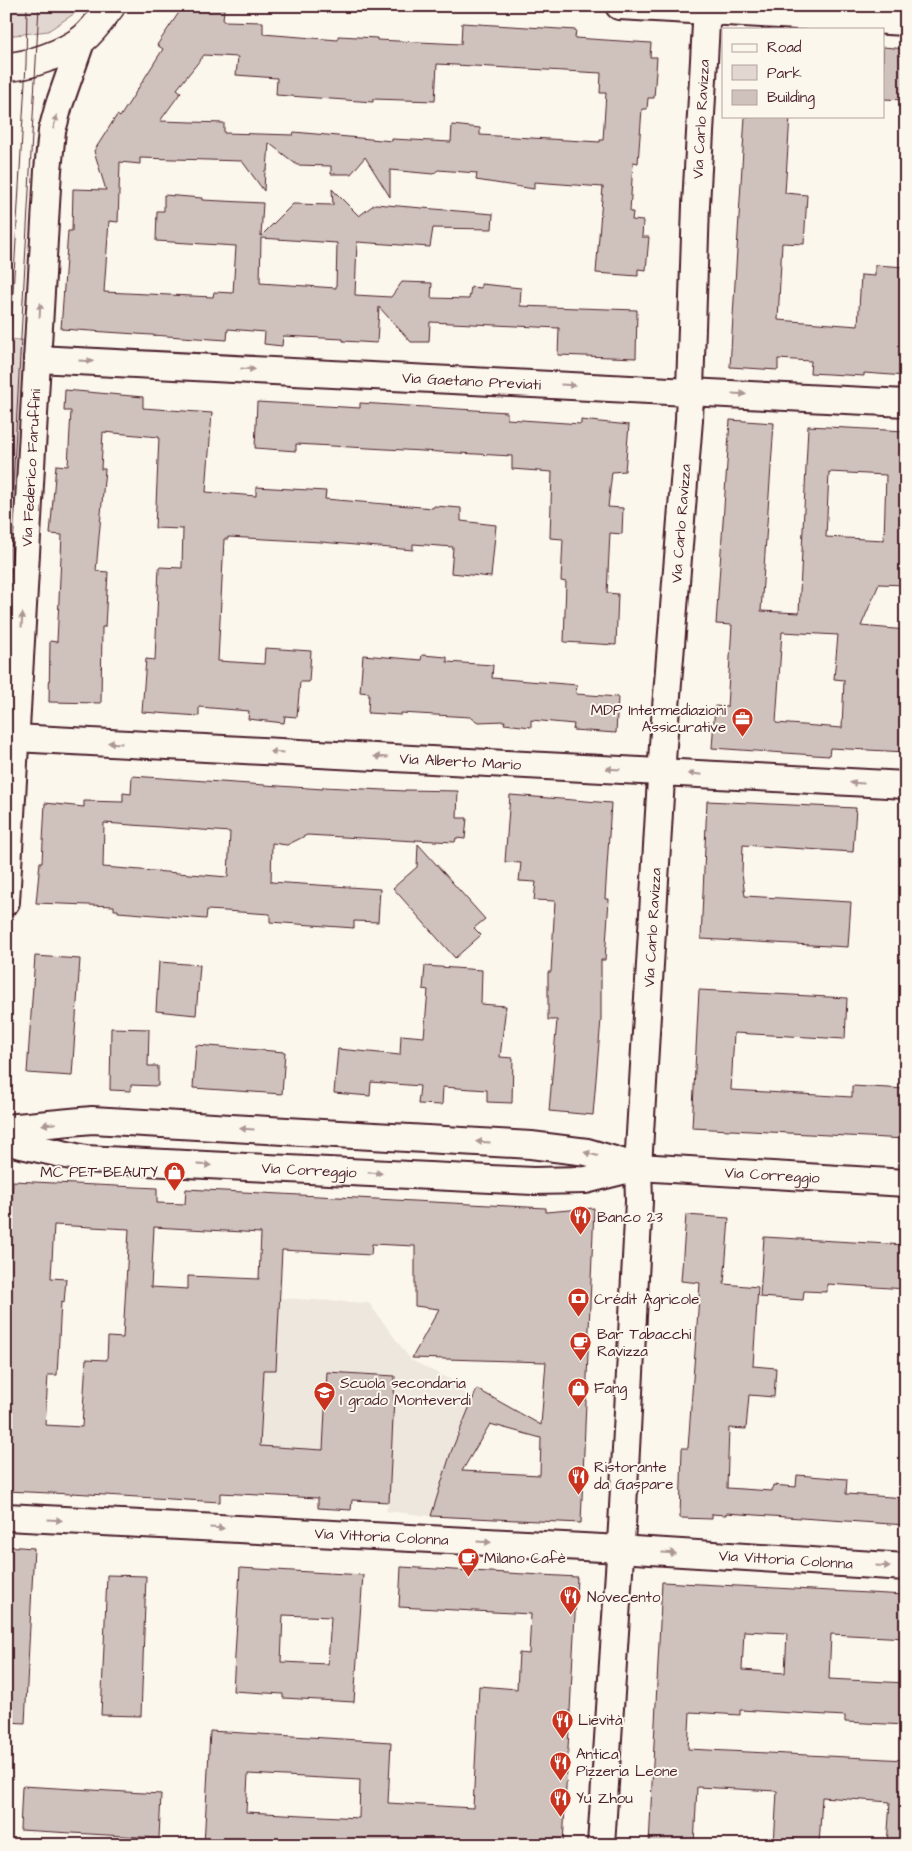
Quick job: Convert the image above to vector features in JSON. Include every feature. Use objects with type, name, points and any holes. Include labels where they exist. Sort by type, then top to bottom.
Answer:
[{"type":"main road","points":[[6,67],[36,61],[55,54],[82,39],[111,6]]},
{"type":"street","points":[[619,6],[707,9],[906,22]]},
{"type":"street","name":"Via Carlo Ravizza","points":[[601,1845],[620,1549],[639,1201],[638,1167],[662,771],[691,392],[696,205],[707,9]]},
{"type":"street","name":"Via Federico Faruffini","points":[[6,902],[48,170],[52,131],[82,39]]},
{"type":"street","name":"Via Gaetano Previati","points":[[37,359],[906,403]]},
{"type":"street","name":"Via Alberto Mario","points":[[16,738],[662,771],[906,786]]},
{"type":"street","points":[[85,1159],[78,1146],[78,1138],[80,1131],[92,1120]]},
{"type":"street","name":"Via Correggio","points":[[6,1128],[92,1120],[532,1145],[587,1152],[638,1167],[906,1183]]},
{"type":"street","name":"Via Correggio","points":[[6,1139],[17,1144],[85,1159],[533,1181],[586,1180],[638,1167]]},
{"type":"street","points":[[532,1145],[542,1160],[540,1171],[533,1181]]},
{"type":"street","name":"Via Vittoria Colonna","points":[[6,1517],[620,1549],[906,1567]]},
{"type":"shaded area","name":"Scuola secondaria I grado Monteverdi","points":[[279,1298],[369,1303],[411,1360],[451,1380],[472,1400],[451,1452],[431,1516],[386,1511],[389,1502],[352,1500],[351,1510],[318,1508],[318,1498],[220,1493],[220,1502],[176,1499],[183,1365],[276,1370]]},
{"type":"green space","points":[[6,6],[83,6],[48,31],[6,36]]},
{"type":"green space","points":[[6,339],[31,341],[6,714]]},
{"type":"building","points":[[182,8],[224,9],[223,21],[263,22],[263,34],[338,40],[338,36],[461,44],[462,23],[576,30],[575,38],[651,43],[650,57],[657,57],[654,98],[648,98],[647,109],[642,109],[638,163],[633,162],[630,212],[633,212],[632,220],[643,221],[642,237],[649,237],[646,270],[638,269],[638,276],[596,273],[603,187],[534,182],[534,189],[476,180],[477,173],[438,170],[433,174],[390,170],[390,197],[365,157],[351,174],[331,174],[331,166],[297,165],[269,143],[264,191],[242,161],[140,158],[140,164],[120,162],[118,222],[109,221],[104,292],[213,297],[214,292],[233,293],[236,246],[156,241],[157,211],[164,211],[164,195],[202,198],[202,200],[263,203],[261,236],[293,204],[333,205],[332,189],[359,216],[375,204],[493,214],[492,229],[433,228],[430,247],[357,242],[355,295],[391,297],[402,282],[432,283],[431,298],[469,299],[471,287],[481,288],[481,284],[521,288],[520,306],[637,310],[636,358],[558,355],[559,328],[430,322],[429,342],[411,342],[379,307],[377,343],[283,336],[282,346],[264,344],[265,332],[228,329],[227,340],[61,329],[68,231],[72,231],[73,189],[106,190],[94,151],[117,115],[120,117],[163,49],[157,45]],"holes":[[[204,55],[238,57],[236,75],[277,78],[276,95],[373,102],[373,99],[435,101],[437,64],[601,73],[600,93],[606,93],[603,140],[600,140],[600,142],[480,135],[480,128],[452,125],[451,142],[392,139],[392,141],[294,132],[293,135],[224,133],[224,123],[160,121],[181,92],[177,89]],[[261,238],[337,243],[336,288],[260,283]]]},
{"type":"building","points":[[884,47],[906,49],[906,100],[884,99]]},
{"type":"building","points":[[745,118],[790,118],[785,193],[807,195],[804,244],[782,243],[778,320],[858,326],[861,275],[875,276],[875,265],[906,267],[906,376],[864,373],[864,376],[810,373],[811,361],[778,359],[778,370],[730,367]]},
{"type":"building","points":[[65,390],[143,397],[143,408],[212,413],[206,492],[256,496],[256,487],[326,491],[325,499],[433,508],[434,506],[461,508],[461,521],[496,525],[491,577],[451,573],[453,547],[413,544],[413,550],[321,542],[228,537],[228,539],[224,539],[218,661],[264,664],[265,648],[311,651],[309,682],[300,682],[297,717],[285,716],[284,723],[248,719],[249,711],[199,707],[199,716],[142,712],[146,659],[155,660],[159,567],[182,568],[183,529],[155,528],[159,437],[103,432],[101,469],[105,469],[96,571],[108,572],[105,627],[102,627],[101,703],[49,702],[50,641],[57,642],[62,535],[50,534],[56,465],[68,466],[71,411],[64,411]]},
{"type":"building","points":[[257,402],[360,408],[360,403],[507,412],[507,419],[581,424],[581,420],[629,425],[625,471],[612,472],[608,507],[623,508],[622,534],[610,533],[607,593],[618,594],[616,645],[564,642],[566,582],[561,581],[563,539],[550,538],[552,472],[512,469],[512,456],[296,444],[296,451],[255,448]]},
{"type":"building","points":[[730,420],[774,423],[761,611],[799,613],[808,426],[906,431],[906,585],[879,584],[861,626],[906,630],[906,752],[830,748],[829,756],[712,748],[715,706],[727,707],[732,625],[716,624]],"holes":[[[829,472],[886,475],[884,540],[826,537]],[[782,632],[838,635],[834,679],[844,680],[842,728],[776,723]]]},
{"type":"building","points":[[363,655],[421,660],[422,655],[447,657],[447,662],[493,665],[492,678],[577,685],[576,694],[618,697],[616,733],[573,730],[574,724],[531,720],[531,727],[504,724],[505,721],[478,722],[470,717],[368,713],[369,693],[360,692]]},
{"type":"building","points":[[132,776],[323,789],[323,787],[405,791],[458,791],[457,818],[467,818],[465,839],[456,838],[455,842],[307,835],[287,845],[272,843],[271,882],[380,889],[378,922],[354,921],[354,928],[270,922],[270,914],[207,910],[206,919],[118,912],[118,910],[114,910],[114,906],[36,903],[40,862],[42,862],[45,803],[84,807],[84,801],[123,802],[123,793],[131,794]],"holes":[[[104,823],[230,832],[228,877],[103,867]]]},
{"type":"building","points":[[510,795],[611,803],[605,899],[609,899],[605,960],[601,960],[601,1019],[593,1115],[549,1111],[557,1020],[548,1020],[548,972],[551,972],[555,901],[534,900],[536,882],[519,881],[521,863],[505,862]]},
{"type":"building","points":[[707,801],[856,808],[853,852],[743,845],[742,873],[745,896],[851,902],[848,947],[701,939]]},
{"type":"building","points":[[418,844],[485,919],[474,928],[481,935],[455,958],[393,888],[417,867]]},
{"type":"building","points":[[35,956],[80,959],[72,1076],[27,1073]]},
{"type":"building","points":[[159,962],[200,965],[196,1015],[156,1011]]},
{"type":"building","points":[[425,966],[482,970],[481,1004],[506,1006],[500,1057],[513,1058],[512,1103],[487,1102],[487,1090],[443,1087],[442,1105],[418,1104],[420,1086],[371,1082],[370,1096],[334,1093],[338,1049],[400,1055],[401,1035],[424,1037],[428,990],[423,989]]},
{"type":"building","points":[[699,990],[847,998],[845,1039],[734,1033],[731,1090],[852,1097],[852,1086],[906,1089],[906,1139],[692,1128]]},
{"type":"building","points":[[111,1028],[149,1029],[148,1066],[158,1066],[158,1086],[131,1085],[131,1091],[110,1090]]},
{"type":"building","points":[[196,1045],[285,1052],[282,1094],[193,1088]]},
{"type":"building","points":[[13,1181],[157,1188],[157,1203],[185,1204],[186,1189],[546,1208],[546,1212],[594,1208],[581,1523],[431,1516],[451,1452],[477,1389],[541,1425],[546,1362],[412,1358],[439,1309],[415,1306],[415,1246],[372,1244],[371,1255],[282,1250],[276,1370],[264,1370],[260,1446],[323,1450],[327,1372],[395,1376],[389,1502],[352,1500],[351,1510],[318,1508],[318,1498],[220,1493],[220,1502],[6,1491],[6,1309]],"holes":[[[54,1225],[129,1229],[123,1338],[108,1337],[107,1360],[86,1359],[82,1427],[45,1425],[48,1375],[57,1375],[61,1302],[64,1303],[66,1279],[51,1278]],[[154,1227],[261,1233],[259,1279],[188,1276],[188,1289],[151,1287]],[[490,1424],[541,1438],[540,1475],[462,1471]]]},
{"type":"building","points":[[686,1215],[729,1218],[724,1284],[758,1287],[753,1366],[776,1368],[774,1397],[749,1395],[746,1429],[729,1428],[727,1488],[772,1491],[773,1485],[796,1487],[797,1475],[847,1479],[846,1494],[906,1498],[906,1525],[726,1513],[726,1515],[712,1514],[712,1519],[680,1518],[682,1448],[688,1448],[700,1283],[681,1281]]},
{"type":"building","points":[[764,1237],[906,1245],[906,1289],[827,1284],[827,1292],[804,1291],[803,1300],[760,1297]]},
{"type":"building","points":[[6,1546],[34,1548],[25,1723],[6,1722]]},
{"type":"building","points":[[401,1567],[577,1577],[563,1845],[204,1845],[210,1731],[391,1742],[388,1803],[473,1808],[479,1686],[517,1689],[519,1653],[529,1654],[531,1614],[399,1607]],"holes":[[[248,1774],[360,1780],[359,1818],[246,1812]]]},
{"type":"building","points":[[240,1568],[363,1575],[354,1702],[283,1698],[283,1694],[233,1691]],"holes":[[[283,1615],[331,1617],[328,1664],[281,1662]]]},
{"type":"building","points":[[107,1575],[146,1576],[141,1716],[101,1715]]},
{"type":"building","points":[[662,1582],[906,1595],[906,1638],[831,1634],[829,1679],[906,1683],[906,1725],[845,1722],[845,1716],[740,1710],[740,1715],[690,1712],[688,1749],[906,1760],[906,1845],[887,1845],[890,1802],[822,1797],[819,1845],[774,1845],[777,1791],[697,1787],[694,1845],[649,1845]],"holes":[[[744,1631],[787,1633],[785,1673],[742,1670]]]},
{"type":"building","points":[[22,1786],[161,1794],[159,1838],[20,1830]]},
{"type":"tram line","points":[[6,415],[26,64],[27,6]]},
{"type":"tram line","points":[[6,614],[39,6]]},
{"type":"place","name":"MDP Intermediazioni Assicurative","points":[[742,738]]},
{"type":"place","name":"MC PET BEAUTY","points":[[174,1191]]},
{"type":"place","name":"Banco 23","points":[[581,1236]]},
{"type":"place","name":"Crédit Agricole","points":[[578,1318]]},
{"type":"place","name":"Bar Tabacchi Ravizza","points":[[581,1362]]},
{"type":"place","name":"Fang","points":[[578,1407]]},
{"type":"place","name":"Scuola secondaria I grado Monteverdi","points":[[324,1411]]},
{"type":"place","name":"Ristorante da Gaspare","points":[[578,1495]]},
{"type":"place","name":"Milano Cafè","points":[[468,1577]]},
{"type":"place","name":"Novecento","points":[[571,1616]]},
{"type":"place","name":"Lievità","points":[[562,1739]]},
{"type":"place","name":"Antica Pizzeria Leone","points":[[560,1782]]},
{"type":"place","name":"Yu Zhou","points":[[560,1817]]}]
